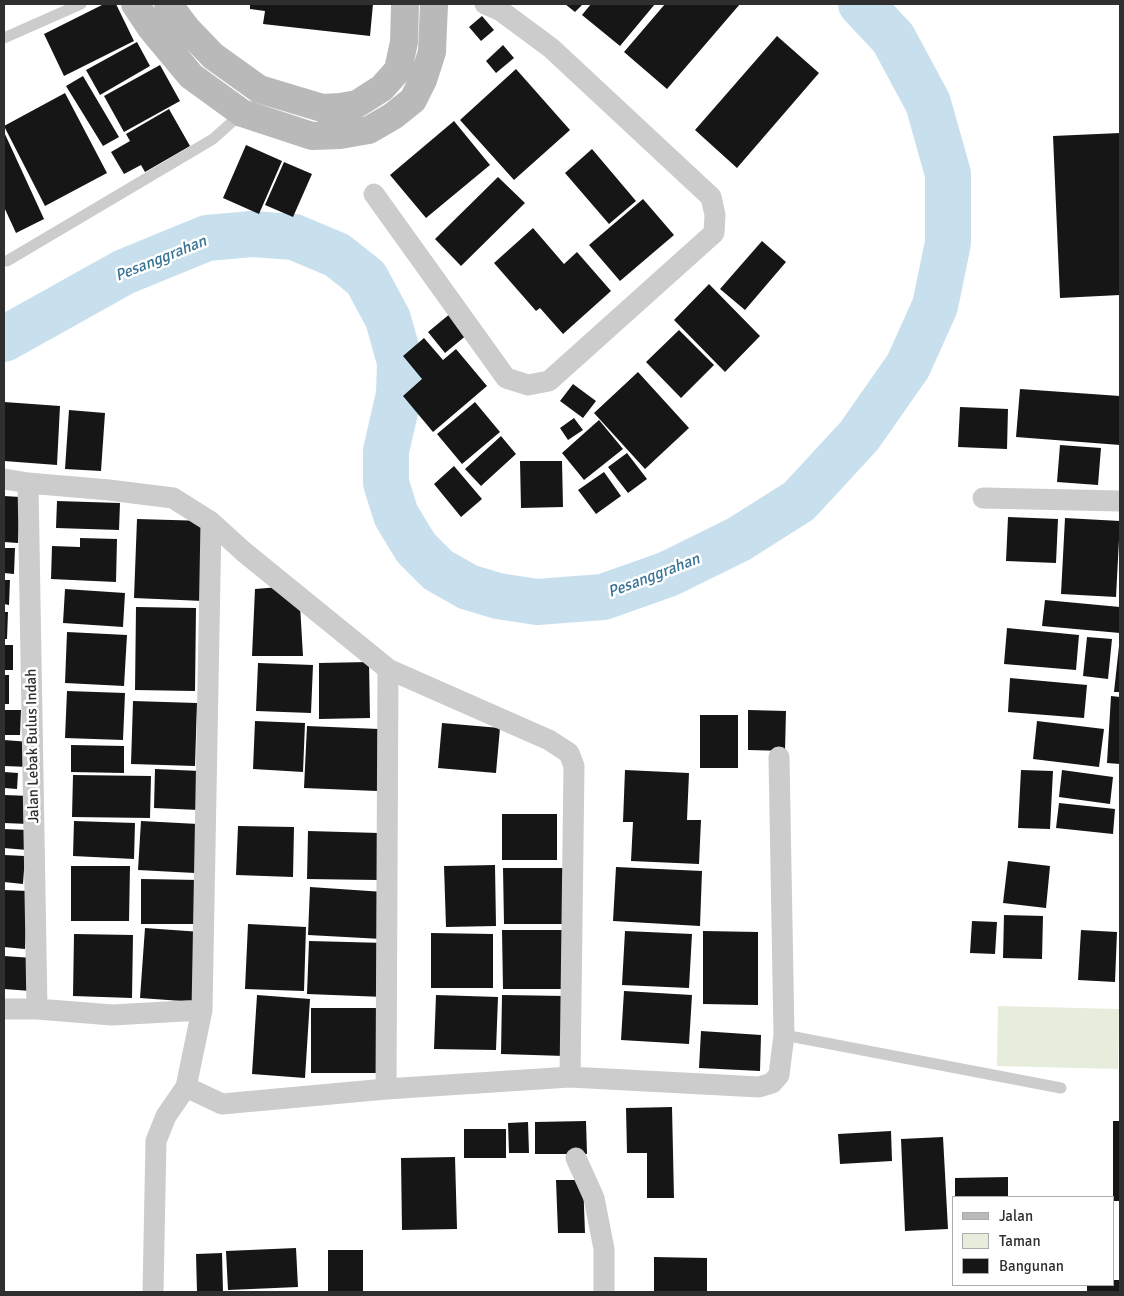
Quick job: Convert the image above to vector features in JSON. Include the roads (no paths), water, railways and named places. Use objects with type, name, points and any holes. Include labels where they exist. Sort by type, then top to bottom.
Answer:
[{"type":"main road","points":[[135,4],[150,28],[202,66],[242,113],[312,136],[340,135],[369,130],[393,116],[413,100],[423,80],[432,52],[434,4]]},
{"type":"main road","points":[[168,4],[187,29],[202,66],[259,89],[322,108],[357,104],[382,88],[398,70],[404,42],[405,4]]},
{"type":"street","points":[[374,194],[506,378],[528,385],[548,380],[714,233],[715,215],[711,197],[551,48],[501,11],[485,4]]},
{"type":"street","points":[[4,479],[173,498],[211,522],[244,552],[388,669],[549,740],[568,753],[574,766],[570,1077]]},
{"type":"street","name":"Jalan Lebak Bulus Indah","points":[[28,483],[37,1009]]},
{"type":"street","points":[[983,498],[1120,501]]},
{"type":"street","points":[[153,1292],[156,1141],[166,1116],[186,1087],[202,1010],[211,522]]},
{"type":"street","points":[[386,1089],[388,669]]},
{"type":"street","points":[[186,1087],[222,1104],[386,1089],[570,1077],[760,1087],[772,1083],[779,1074],[784,1035],[779,756]]},
{"type":"street","points":[[4,1009],[37,1009],[112,1015],[202,1010]]},
{"type":"street","points":[[576,1158],[594,1198],[604,1249],[604,1292]]},
{"type":"lane","points":[[4,38],[82,4]]},
{"type":"lane","points":[[5,260],[213,139],[242,113]]},
{"type":"lane","points":[[784,1035],[1061,1088]]},
{"type":"waterway","name":"Pesanggrahan","points":[[4,339],[124,272],[207,238],[252,234],[294,237],[337,255],[366,278],[388,319],[400,362],[399,394],[386,451],[386,483],[396,515],[416,548],[438,570],[468,587],[498,596],[537,602],[603,597],[668,574],[739,539],[799,501],[859,436],[908,366],[935,306],[948,243],[948,174],[928,103],[893,38],[861,4]]}]
